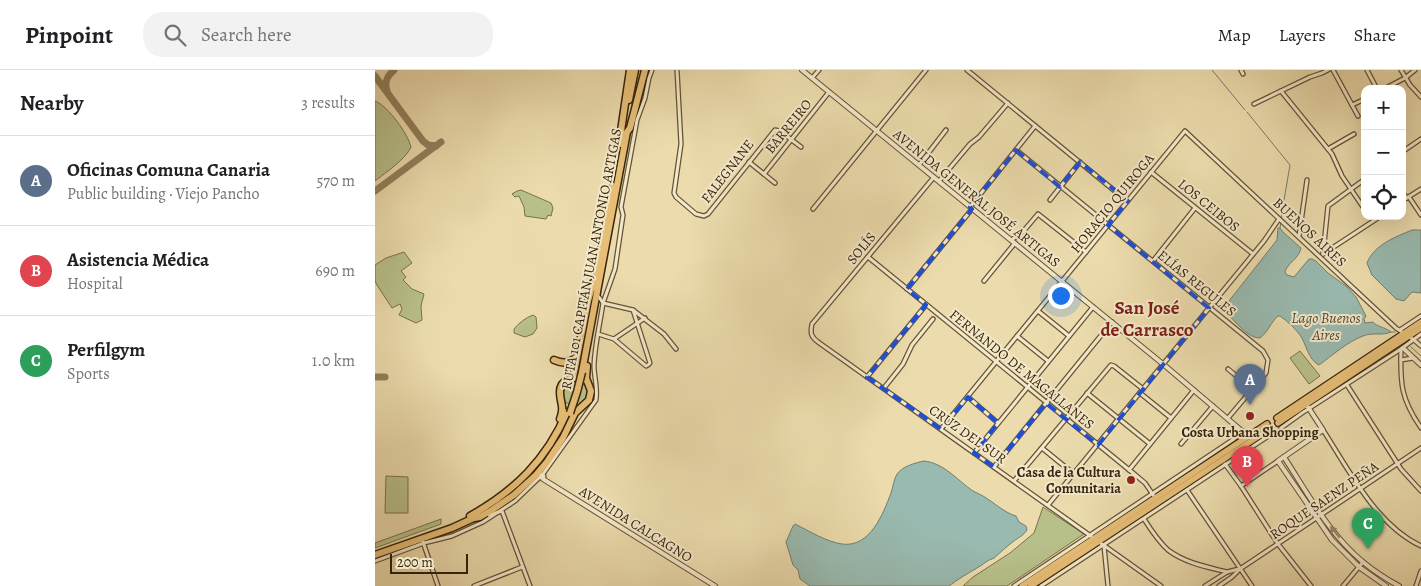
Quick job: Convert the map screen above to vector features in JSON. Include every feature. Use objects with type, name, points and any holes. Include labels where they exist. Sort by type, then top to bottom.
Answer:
[{"type":"highway","name":"RUTA 101 CAPITÁN JUAN ANTONIO ARTIGAS","points":[[599,273],[622,138],[621,131],[630,70]]},
{"type":"highway","points":[[622,138],[635,70]]},
{"type":"highway","name":"RUTA 101 CAPITÁN JUAN ANTONIO ARTIGAS","points":[[375,555],[423,541],[477,517],[507,497],[536,470],[558,438],[577,392],[627,132],[630,128],[643,71]]},
{"type":"highway","points":[[588,384],[587,368],[601,300],[599,273]]},
{"type":"highway","points":[[573,378],[588,301],[595,276],[599,273]]},
{"type":"highway","points":[[555,360],[570,362],[578,356]]},
{"type":"highway","points":[[477,517],[514,496],[536,476],[557,448],[573,416],[589,400],[593,390],[581,378],[567,380],[561,387],[562,413],[539,455],[525,471],[485,507]]},
{"type":"highway","points":[[562,400],[571,407],[577,408],[582,406]]},
{"type":"highway","name":"RUTA 101 CAPITÁN JUAN ANTONIO ARTIGAS","points":[[375,551],[462,520],[513,488],[533,468],[554,438],[568,412]]},
{"type":"main road","points":[[1421,322],[1407,334],[1307,406],[1279,423],[1407,334],[1421,328]]},
{"type":"main road","points":[[1031,586],[1156,497],[1171,484],[1251,438],[1269,430]]},
{"type":"main road","points":[[1156,497],[1224,462],[1251,438]]},
{"type":"main road","points":[[1022,586],[1096,540]]},
{"type":"street","points":[[375,561],[423,541],[461,532],[483,522],[515,502],[543,478],[596,400],[593,390],[594,368],[601,300],[615,268],[623,216],[621,207],[637,120],[652,70]]},
{"type":"street","name":"FALEGNANE","points":[[677,70],[681,144],[674,193],[676,197],[696,214],[704,216],[708,214],[775,130],[778,130],[801,147]]},
{"type":"street","name":"AVENIDA GENERAL JOSÉ ARTIGAS","points":[[802,70],[1112,322],[1251,438]]},
{"type":"street","points":[[812,78],[819,70]]},
{"type":"street","points":[[813,209],[926,70]]},
{"type":"street","points":[[967,70],[1128,201]]},
{"type":"street","points":[[1241,70],[1243,74]]},
{"type":"street","points":[[1255,104],[1307,78],[1328,70]]},
{"type":"street","points":[[1333,70],[1358,116]]},
{"type":"street","points":[[1367,70],[1375,85]]},
{"type":"street","points":[[1401,70],[1405,78],[1421,97]]},
{"type":"street","points":[[1392,85],[1415,70]]},
{"type":"street","points":[[1281,91],[1328,149],[1342,176],[1361,204]]},
{"type":"street","name":"BARREIRO","points":[[764,174],[829,92]]},
{"type":"street","points":[[1352,105],[1361,100]]},
{"type":"street","points":[[939,181],[1008,103]]},
{"type":"street","points":[[907,290],[1035,126]]},
{"type":"street","points":[[919,165],[946,130]]},
{"type":"street","name":"HORACIO QUIROGA","points":[[941,429],[1185,131]]},
{"type":"street","name":"BUENOS AIRES","points":[[1185,131],[1280,220],[1421,346]]},
{"type":"street","points":[[1328,149],[1354,134]]},
{"type":"street","points":[[1406,149],[1421,139]]},
{"type":"street","name":"ELÍAS REGULES","points":[[1016,150],[1263,351],[1268,362],[1266,374],[1252,389]]},
{"type":"street","points":[[749,162],[775,183]]},
{"type":"street","points":[[1049,200],[1080,162]]},
{"type":"street","name":"LOS CEIBOS","points":[[1151,172],[1253,254]]},
{"type":"street","name":"SOLÍS","points":[[811,335],[812,324],[934,177]]},
{"type":"street","points":[[1299,237],[1307,180]]},
{"type":"street","points":[[1322,256],[1329,206],[1361,182]]},
{"type":"street","points":[[1421,189],[1408,198],[1421,215]]},
{"type":"street","points":[[1153,262],[1195,208]]},
{"type":"street","points":[[984,281],[1013,242],[1039,214],[1086,252]]},
{"type":"street","points":[[1048,505],[1280,220]]},
{"type":"street","points":[[1322,256],[1376,220]]},
{"type":"street","name":"FERNANDO DE MAGALLANES","points":[[868,257],[1145,483],[1156,497]]},
{"type":"street","points":[[601,300],[633,310],[664,334],[676,349]]},
{"type":"street","points":[[867,377],[926,305]]},
{"type":"street","points":[[974,453],[1093,307]]},
{"type":"street","points":[[598,334],[614,339],[648,366],[649,363],[633,310]]},
{"type":"street","points":[[1039,311],[1069,336]]},
{"type":"street","points":[[1421,316],[1407,334],[1398,360],[1406,403],[1421,428]]},
{"type":"street","points":[[614,339],[645,318]]},
{"type":"street","points":[[883,388],[903,364],[912,345],[933,319]]},
{"type":"street","points":[[994,467],[1112,322]]},
{"type":"street","points":[[1407,334],[1421,334]]},
{"type":"street","name":"CRUZ DEL SUR","points":[[811,335],[818,342],[1161,586]]},
{"type":"street","points":[[1017,336],[1048,361]]},
{"type":"street","points":[[1402,349],[1347,384],[1307,406],[1383,518],[1421,546]]},
{"type":"street","points":[[1402,349],[1421,365]]},
{"type":"street","points":[[1390,356],[1398,360],[1413,358]]},
{"type":"street","points":[[1014,481],[1087,392],[1111,366],[1114,366],[1143,389]]},
{"type":"street","points":[[1228,369],[1252,389],[1228,418]]},
{"type":"street","points":[[1347,384],[1399,464],[1421,490]]},
{"type":"street","points":[[1129,470],[1194,390]]},
{"type":"street","points":[[1087,392],[1150,444]]},
{"type":"street","points":[[1140,393],[1171,418]]},
{"type":"street","points":[[968,397],[998,423]]},
{"type":"street","points":[[1181,444],[1213,406]]},
{"type":"street","points":[[1014,586],[1096,540],[1143,519],[1187,490],[1224,462],[1265,439],[1269,430]]},
{"type":"street","points":[[1241,486],[1323,430]]},
{"type":"street","points":[[1171,484],[1243,431]]},
{"type":"street","points":[[1251,438],[1257,442],[1265,439]]},
{"type":"street","points":[[1042,448],[1074,474]]},
{"type":"street","name":"ROQUE SAENZ PEÑA","points":[[1219,586],[1240,569],[1421,448]]},
{"type":"street","points":[[1284,457],[1332,540],[1359,567],[1387,586]]},
{"type":"street","points":[[1278,461],[1319,516],[1363,562],[1399,586]]},
{"type":"street","points":[[1224,462],[1278,544],[1311,586]]},
{"type":"street","name":"AVENIDA CALCAGNO","points":[[543,478],[715,586]]},
{"type":"street","points":[[1187,490],[1252,586]]},
{"type":"street","points":[[1041,586],[1047,585],[1096,540],[1156,497]]},
{"type":"street","points":[[477,517],[502,510]]},
{"type":"street","points":[[502,510],[530,586]]},
{"type":"street","points":[[1143,519],[1168,550],[1193,563],[1227,572]]},
{"type":"street","points":[[1096,540],[1108,586]]},
{"type":"street","points":[[423,541],[438,586]]},
{"type":"street","points":[[1343,586],[1363,562]]},
{"type":"street","points":[[474,586],[522,567]]},
{"type":"street","name":"ROQUE SAENZ PEÑA","points":[[1205,586],[1227,572],[1240,569]]},
{"type":"street","points":[[1416,586],[1421,571]]},
{"type":"highlighted area","points":[[1016,150],[1060,187],[1080,162],[1128,201],[1108,225],[1209,308],[1098,445],[1046,403],[994,467],[974,453],[998,423],[968,397],[941,429],[867,377],[926,305],[907,289],[972,209],[970,207]]},
{"type":"green space","points":[[375,101],[386,108],[397,121],[411,147],[400,161],[375,181]]},
{"type":"green space","points":[[521,190],[551,203],[553,208],[551,216],[548,215],[546,219],[525,216],[524,207],[519,196],[515,197],[512,194]]},
{"type":"green space","points":[[404,252],[412,263],[401,271],[406,277],[403,280],[412,289],[424,294],[421,306],[422,320],[416,323],[399,315],[402,309],[400,304],[392,308],[375,281],[375,265],[386,258]]},
{"type":"green space","points":[[533,315],[536,317],[537,328],[533,334],[525,337],[514,333],[514,329],[518,325]]},
{"type":"green space","points":[[1300,351],[1320,376],[1309,384],[1290,358]]},
{"type":"green space","points":[[575,380],[584,384],[588,393],[584,402],[575,406],[566,402],[562,393],[566,384]]},
{"type":"green space","points":[[386,476],[408,477],[408,513],[385,513]]},
{"type":"green space","points":[[1043,507],[1084,534],[1007,586],[963,586],[973,577],[1010,553],[1034,533]]},
{"type":"green space","points":[[441,519],[441,524],[375,548],[375,543]]},
{"type":"water","name":"Lago Buenos Aires","points":[[1278,228],[1301,248],[1298,255],[1286,269],[1287,275],[1294,277],[1309,259],[1316,261],[1356,297],[1366,316],[1364,319],[1365,323],[1373,322],[1391,332],[1370,334],[1357,339],[1319,365],[1312,359],[1298,332],[1280,316],[1276,318],[1260,338],[1250,335],[1241,328],[1226,312],[1225,306],[1277,240]]},
{"type":"water","points":[[1412,230],[1421,230],[1421,293],[1412,292],[1404,301],[1396,299],[1372,275],[1367,263],[1380,246]]},
{"type":"water","points":[[924,461],[944,468],[973,491],[1016,516],[1019,522],[1026,526],[1027,530],[994,558],[949,586],[810,586],[800,579],[798,570],[793,565],[786,542],[795,524],[836,543],[852,544],[860,541],[868,535],[879,519],[888,501],[897,474],[906,467]]},
{"type":"waterway","points":[[1212,70],[1245,110]]},
{"type":"waterway","points":[[1247,112],[1290,165],[1281,218]]},
{"type":"waterway","points":[[1280,228],[1281,222]]},
{"type":"waterway","points":[[1411,347],[1421,356]]},
{"type":"taxiway","points":[[387,91],[387,79],[394,70]]},
{"type":"taxiway","points":[[375,76],[423,141],[428,145],[436,146]]},
{"type":"taxiway","points":[[375,191],[441,142]]},
{"type":"taxiway","points":[[375,377],[385,377]]},
{"type":"tunnel","points":[[1268,430],[1278,423]]},
{"type":"tunnel","points":[[1270,435],[1281,428]]},
{"type":"place","name":"Oficinas Comuna Canaria","points":[[1250,405]]},
{"type":"place","name":"Costa Urbana Shopping","points":[[1250,416]]},
{"type":"place","name":"Casa de la Cultura Comunitaria","points":[[1131,480]]},
{"type":"place","name":"Asistencia Médica","points":[[1247,487]]},
{"type":"place","name":"Perfilgym","points":[[1368,549]]},
{"type":"district","name":"San José de Carrasco","points":[[1147,318]]}]
